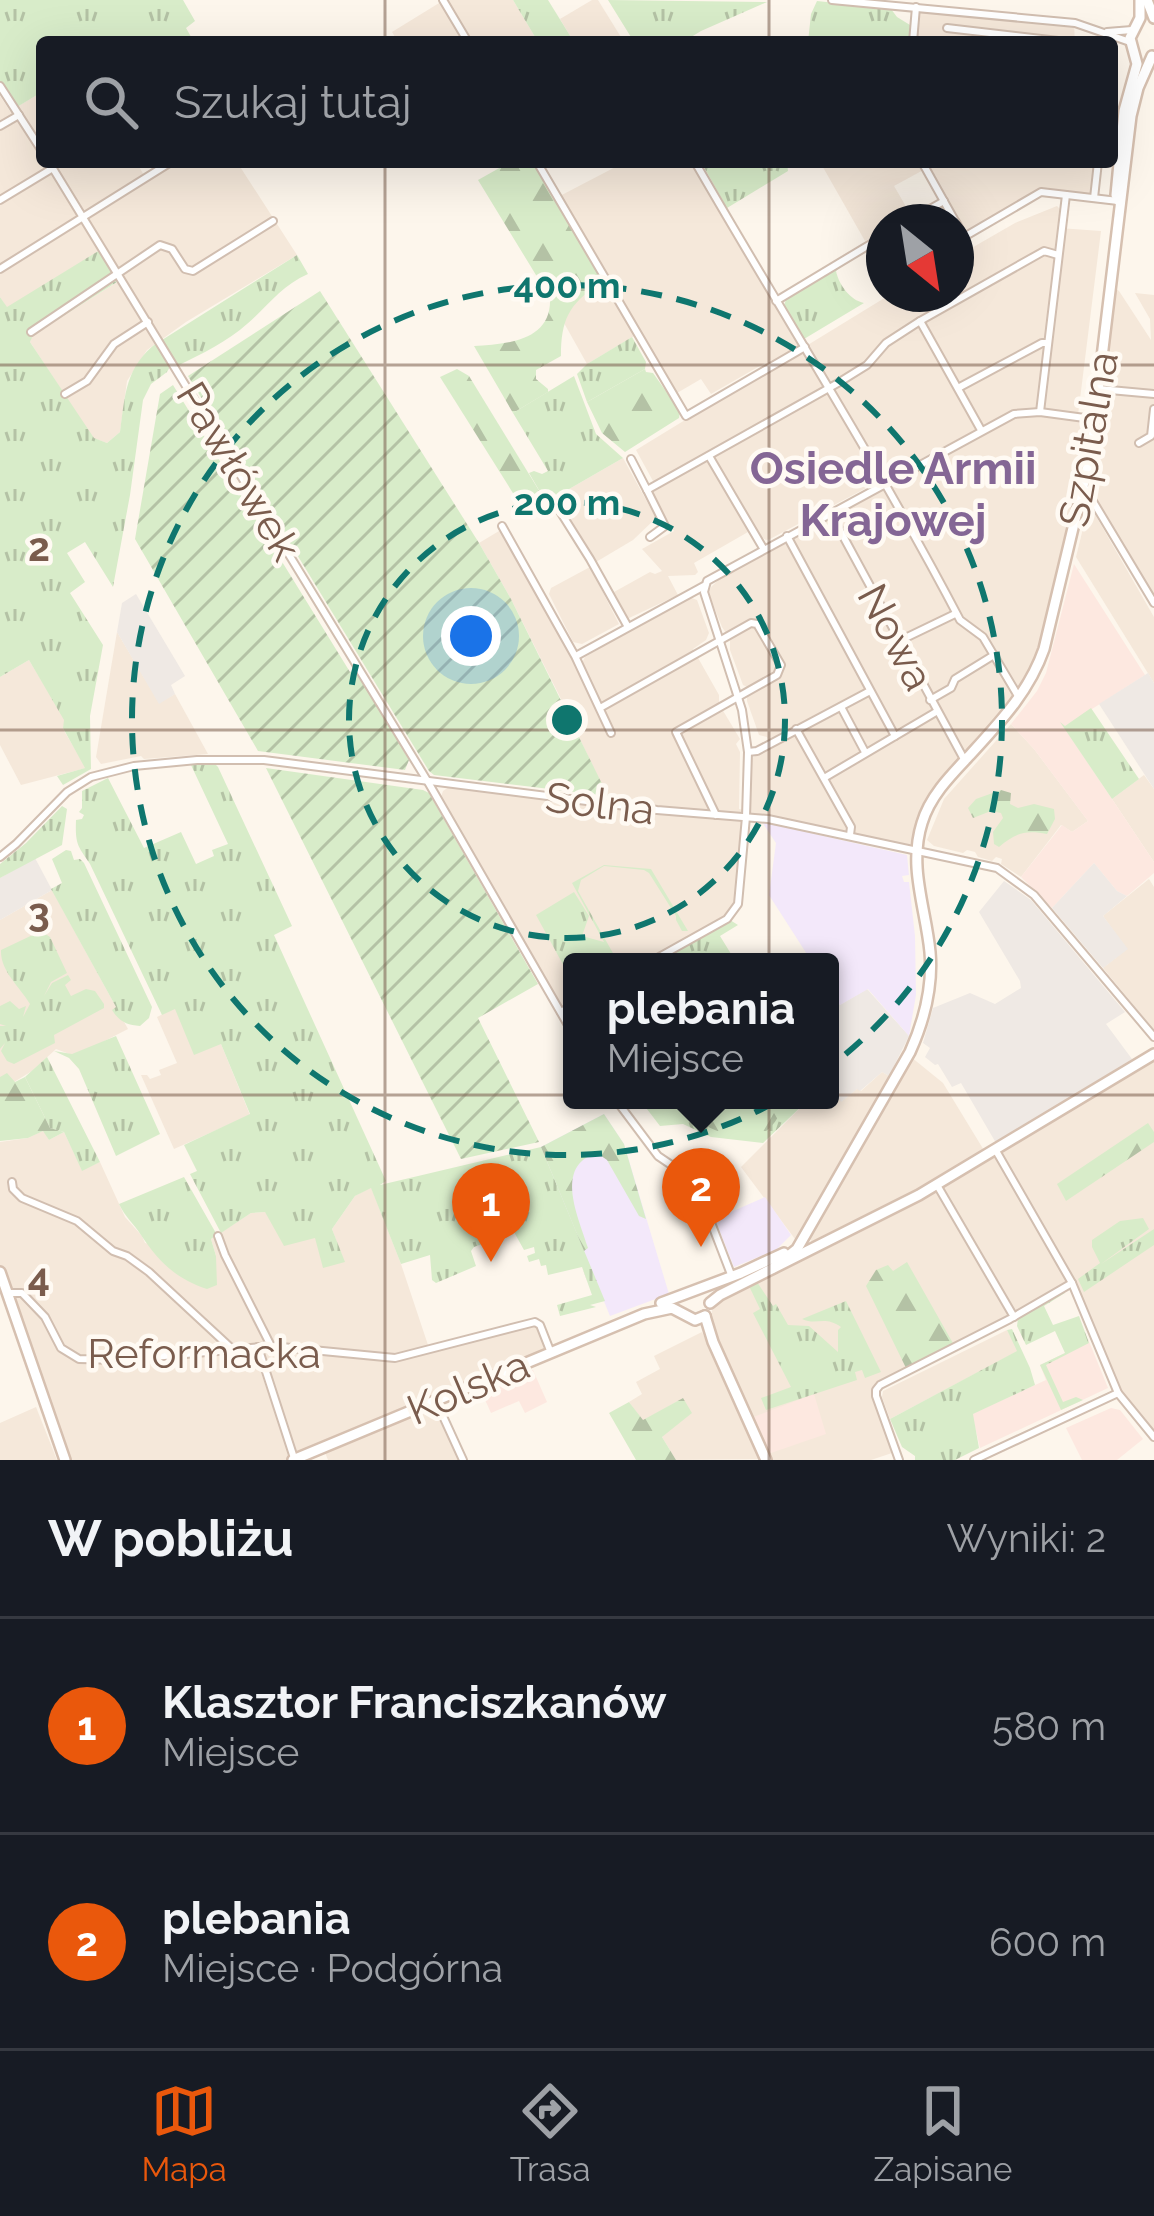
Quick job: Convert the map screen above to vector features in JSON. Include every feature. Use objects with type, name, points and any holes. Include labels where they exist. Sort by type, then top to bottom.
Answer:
[{"type":"street","points":[[443,0],[464,36]]},
{"type":"street","points":[[832,0],[1076,23],[1098,32],[1133,36],[1154,19]]},
{"type":"street","name":"Szpitalna","points":[[1149,1],[1154,19]]},
{"type":"street","name":"Szpitalna","points":[[1118,160],[1136,64],[1133,36],[1149,1]]},
{"type":"street","points":[[914,36],[916,8]]},
{"type":"street","points":[[947,28],[1016,36]]},
{"type":"street","points":[[1133,36],[1142,55],[1153,60]]},
{"type":"street","name":"Szpitalna","points":[[917,849],[930,804],[1019,699],[1044,649],[1096,420],[1130,116],[1153,60]]},
{"type":"street","points":[[0,86],[36,142]]},
{"type":"street","points":[[0,126],[19,115]]},
{"type":"street","points":[[0,200],[47,168]]},
{"type":"street","name":"Pawłówek","points":[[53,168],[428,782],[563,1016]]},
{"type":"street","points":[[0,269],[161,168]]},
{"type":"street","points":[[541,168],[686,416],[805,347]]},
{"type":"street","points":[[698,168],[885,482],[956,614],[983,638],[1019,699]]},
{"type":"street","points":[[925,168],[946,204]]},
{"type":"street","points":[[1094,198],[1097,168]]},
{"type":"street","name":"Szpitalna","points":[[1117,168],[1115,195],[1119,201]]},
{"type":"street","points":[[974,231],[1041,192],[1119,201]]},
{"type":"street","points":[[1040,412],[1066,195]]},
{"type":"street","points":[[939,204],[944,201]]},
{"type":"street","points":[[31,332],[160,245],[172,249],[185,268],[193,271],[273,221]]},
{"type":"street","points":[[776,301],[866,247]]},
{"type":"street","points":[[646,490],[830,388],[867,365],[920,321],[1045,251],[1058,255]]},
{"type":"street","points":[[920,321],[981,430]]},
{"type":"street","points":[[65,394],[86,381],[114,344],[148,322]]},
{"type":"street","points":[[958,388],[1048,343]]},
{"type":"street","points":[[1099,389],[1154,394]]},
{"type":"street","points":[[1139,443],[1151,436],[1154,409]]},
{"type":"street","points":[[575,656],[763,548],[1014,414],[1040,412],[1096,420]]},
{"type":"street","points":[[709,456],[763,548]]},
{"type":"street","points":[[631,459],[665,526],[650,537]]},
{"type":"street","points":[[1084,488],[1154,603]]},
{"type":"street","points":[[550,497],[628,627]]},
{"type":"street","name":"Nowa","points":[[830,512],[965,760]]},
{"type":"street","points":[[502,526],[575,656],[611,733]]},
{"type":"street","points":[[787,536],[895,736]]},
{"type":"street","points":[[666,953],[728,919],[738,904],[748,752],[738,699],[704,586]]},
{"type":"street","points":[[899,641],[956,614]]},
{"type":"street","points":[[600,708],[757,624],[781,665],[777,675],[676,733],[716,814]]},
{"type":"street","points":[[930,700],[994,655]]},
{"type":"street","points":[[748,752],[870,691]]},
{"type":"street","points":[[841,707],[866,754]]},
{"type":"street","points":[[824,778],[936,712]]},
{"type":"street","points":[[796,729],[851,826],[850,836]]},
{"type":"street","name":"Solna","points":[[0,856],[79,784],[112,770],[197,760],[253,760],[746,817],[997,868],[1023,885],[1154,1037]]},
{"type":"street","points":[[773,1268],[796,1250],[910,1052],[923,1017],[931,961],[917,849]]},
{"type":"street","points":[[700,1318],[722,1294],[937,1185],[1154,1054]]},
{"type":"street","points":[[623,1109],[658,1156],[694,1181],[732,1277]]},
{"type":"street","points":[[995,1149],[1072,1283],[1118,1394],[1154,1438]]},
{"type":"street","points":[[12,1182],[22,1198],[76,1222],[149,1272],[231,1348]]},
{"type":"street","points":[[937,1185],[1014,1317]]},
{"type":"street","points":[[218,1236],[271,1346]]},
{"type":"street","points":[[802,1238],[818,1245]]},
{"type":"street","name":"Kolska","points":[[644,1314],[776,1258],[802,1238]]},
{"type":"street","points":[[0,1272],[64,1460]]},
{"type":"street","points":[[898,1460],[875,1390],[1072,1283]]},
{"type":"street","name":"Reformacka","points":[[7,1294],[22,1293],[45,1317],[61,1348],[79,1359],[121,1360],[271,1346],[395,1358],[536,1322],[551,1353]]},
{"type":"street","points":[[710,1303],[704,1294],[690,1293],[681,1305],[682,1312],[700,1318],[766,1460]]},
{"type":"street","name":"Kolska","points":[[300,1459],[644,1314],[668,1307],[682,1312]]},
{"type":"street","points":[[258,1347],[300,1459]]},
{"type":"street","points":[[974,1460],[1118,1394]]},
{"type":"street","points":[[436,1401],[463,1460]]},
{"type":"shaded area","points":[[444,0],[513,0],[534,36],[394,36],[392,32]]},
{"type":"shaded area","points":[[598,0],[620,36],[570,36],[560,19]]},
{"type":"shaded area","points":[[919,11],[1074,25],[1075,36],[917,36]]},
{"type":"shaded area","points":[[0,96],[10,111],[36,96],[36,168],[140,168],[147,180],[167,168],[241,168],[297,255],[147,350],[127,381],[120,432],[107,443],[93,438],[30,342],[32,335],[124,278],[106,247],[7,308],[0,297]]},
{"type":"shaded area","points":[[614,168],[695,168],[799,347],[711,394],[701,379],[677,393],[641,332],[587,364],[550,298],[556,198]]},
{"type":"shaded area","points":[[823,168],[927,168],[894,186],[905,204],[866,204],[866,240]]},
{"type":"shaded area","points":[[927,168],[1095,168],[1093,193],[1044,191],[974,229],[974,204],[948,204]]},
{"type":"shaded area","points":[[1057,206],[1059,228],[1101,231],[1078,415],[1015,412],[1002,416],[770,539],[753,539],[748,532],[694,563],[695,575],[668,576],[678,595],[627,619],[614,592],[650,572],[662,571],[642,549],[674,531],[653,495],[653,481],[636,450],[866,309],[974,312],[974,247]]},
{"type":"shaded area","points":[[1112,286],[1151,340],[1150,319],[1135,293],[1154,295],[1154,604],[1086,487]]},
{"type":"shaded area","points":[[1026,414],[1089,423],[1075,513],[1034,667],[1008,706],[944,777],[912,845],[753,814],[748,823],[740,902],[731,918],[671,953],[563,953],[563,1012],[441,797],[449,787],[608,806],[559,695],[479,543],[503,532],[584,682],[581,665],[585,657],[689,597],[697,600],[709,633],[693,649],[740,739],[736,744],[740,752],[739,809],[750,811],[750,763],[771,747],[767,737],[759,735],[730,639],[708,592],[724,575],[1007,419]]},
{"type":"shaded area","points":[[623,458],[656,518],[633,540],[596,562],[557,496]]},
{"type":"shaded area","points":[[1089,504],[1154,617],[1154,683],[1076,557]]},
{"type":"shaded area","points":[[1074,564],[1145,675],[1064,727],[1154,862],[1154,873],[1127,896],[1094,863],[1052,908],[1021,877],[1062,825],[1072,832],[1088,821],[1011,724],[1046,673]]},
{"type":"shaded area","points":[[590,567],[619,624],[582,644],[573,642],[549,594],[551,588]]},
{"type":"shaded area","points":[[136,594],[185,676],[171,685],[175,694],[159,704],[117,632],[122,603]]},
{"type":"shaded area","points":[[117,632],[159,703],[175,694],[208,754],[141,756],[101,764],[96,757]]},
{"type":"shaded area","points":[[29,660],[65,720],[63,729],[86,768],[21,785],[0,745],[0,677]]},
{"type":"shaded area","points":[[1148,673],[1154,683],[1154,789],[1099,704]]},
{"type":"shaded area","points":[[1011,724],[1088,821],[1072,832],[1061,825],[1021,877],[1001,864],[1002,859],[992,861],[927,840],[944,799]]},
{"type":"shaded area","points":[[1144,775],[1154,789],[1154,862],[1112,799]]},
{"type":"shaded area","points":[[762,822],[907,855],[909,875],[902,876],[909,882],[916,995],[909,1036],[868,989],[840,1005],[839,953],[806,953],[769,895],[776,843]]},
{"type":"shaded area","points":[[35,858],[52,890],[0,920],[0,878]]},
{"type":"shaded area","points":[[1094,863],[1127,896],[1103,916],[1128,949],[1103,968],[1052,908]]},
{"type":"shaded area","points":[[1149,879],[1154,887],[1154,1030],[1103,968],[1127,949],[1103,916]]},
{"type":"shaded area","points":[[1004,881],[1031,900],[1125,1012],[1106,1024],[1132,1059],[996,1143],[961,1083],[952,1087],[938,1064],[925,1057],[930,1048],[923,1043],[933,1008],[970,993],[995,1004],[1021,988],[979,912]]},
{"type":"shaded area","points":[[52,890],[128,1029],[83,1052],[72,1055],[56,1049],[14,1082],[0,1077],[0,920]]},
{"type":"shaded area","points":[[867,989],[909,1036],[889,1076],[882,1072],[841,1102],[839,1099],[840,1005]]},
{"type":"shaded area","points":[[175,1008],[221,1044],[250,1115],[174,1149],[141,1075],[150,1079],[177,1063],[157,1017]]},
{"type":"shaded area","points":[[911,1057],[943,1083],[985,1152],[924,1190],[811,1241],[808,1235]]},
{"type":"shaded area","points":[[1154,1058],[1154,1434],[1120,1391],[1072,1280],[1001,1151]]},
{"type":"shaded area","points":[[882,1072],[889,1076],[890,1082],[812,1218],[795,1239],[741,1167],[799,1109],[839,1109],[839,1097],[842,1101],[858,1088],[861,1091]]},
{"type":"shaded area","points":[[604,1114],[624,1144],[669,1294],[610,1316],[541,1147]]},
{"type":"shaded area","points":[[44,1130],[49,1140],[64,1132],[82,1170],[100,1162],[125,1217],[145,1243],[216,1256],[211,1239],[251,1213],[265,1212],[315,1237],[344,1261],[332,1229],[355,1196],[371,1187],[429,1348],[394,1356],[263,1344],[254,1353],[291,1457],[288,1460],[70,1460],[0,1268],[0,1142]]},
{"type":"shaded area","points":[[992,1155],[1066,1285],[876,1384],[873,1392],[892,1453],[871,1460],[770,1460],[768,1454],[784,1447],[751,1418],[709,1320],[715,1302]]},
{"type":"shaded area","points":[[765,1197],[791,1235],[776,1250],[734,1267],[715,1219]]},
{"type":"shaded area","points":[[534,1323],[546,1349],[295,1454],[262,1351],[267,1347],[394,1360]]},
{"type":"shaded area","points":[[1007,1330],[1018,1351],[890,1419],[883,1391]]},
{"type":"shaded area","points":[[702,1332],[763,1459],[676,1460],[662,1437],[683,1398],[643,1421],[629,1402],[642,1394],[636,1382],[660,1369],[654,1356]]},
{"type":"shaded area","points":[[1088,1339],[1108,1388],[980,1448],[972,1414],[1046,1380],[1040,1365]]},
{"type":"shaded area","points":[[533,1370],[547,1402],[525,1413],[519,1401],[491,1413],[481,1391]]},
{"type":"shaded area","points":[[814,1394],[826,1434],[768,1454],[751,1418]]},
{"type":"shaded area","points":[[36,1407],[57,1460],[0,1460],[0,1423]]},
{"type":"shaded area","points":[[430,1408],[440,1417],[460,1460],[328,1460],[324,1450]]},
{"type":"shaded area","points":[[1111,1408],[1120,1410],[1143,1439],[1117,1460],[1082,1460],[1066,1428]]},
{"type":"green space","points":[[0,0],[183,0],[195,21],[186,28],[191,36],[36,36],[36,96],[17,107],[0,83]]},
{"type":"green space","points":[[513,0],[548,0],[570,36],[534,36]]},
{"type":"green space","points":[[608,0],[767,2],[693,36],[630,36]]},
{"type":"green space","points":[[817,1],[891,9],[910,25],[909,36],[809,36]]},
{"type":"green space","points":[[499,168],[538,168],[599,270],[598,285],[569,314],[561,356],[536,370],[536,379],[548,392],[513,413],[474,346],[513,341],[536,332],[549,312],[550,298],[478,180]]},
{"type":"green space","points":[[704,168],[788,168],[788,171],[727,208]]},
{"type":"green space","points":[[100,250],[117,282],[33,335],[30,342],[94,438],[107,443],[120,432],[128,382],[147,351],[158,342],[171,365],[151,384],[143,400],[113,587],[85,542],[67,553],[85,582],[70,593],[103,645],[90,716],[91,769],[63,785],[57,776],[85,768],[29,660],[0,677],[0,297],[7,307]]},
{"type":"green space","points":[[297,255],[308,274],[232,336],[179,365],[176,362],[162,340]]},
{"type":"green space","points":[[848,261],[836,271],[837,276],[850,295],[864,303],[804,339],[784,305],[787,297]]},
{"type":"green space","points":[[320,291],[511,599],[608,796],[429,771],[188,376]]},
{"type":"green space","points":[[632,337],[645,369],[587,402],[577,374]]},
{"type":"green space","points":[[457,369],[469,376],[543,497],[523,509],[440,377]]},
{"type":"green space","points":[[645,369],[680,411],[679,418],[625,452],[602,433],[587,402]]},
{"type":"green space","points":[[574,376],[596,434],[623,458],[557,496],[543,497],[529,473],[548,471],[513,413]]},
{"type":"green space","points":[[173,385],[350,672],[356,670],[409,760],[405,770],[258,751],[135,539],[160,394]]},
{"type":"green space","points":[[1091,708],[1139,779],[1112,799],[1060,722],[1065,726]]},
{"type":"green space","points":[[214,763],[292,926],[274,935],[386,1181],[380,1185],[541,1147],[605,1301],[560,1316],[557,1305],[592,1295],[582,1267],[548,1275],[539,1259],[529,1262],[527,1256],[535,1253],[534,1247],[524,1250],[514,1232],[474,1247],[476,1266],[436,1283],[430,1255],[401,1264],[371,1188],[355,1196],[332,1229],[345,1262],[323,1268],[315,1238],[284,1246],[265,1212],[251,1213],[221,1233],[190,1174],[197,1171],[184,1145],[250,1114],[221,1044],[194,1055],[175,1009],[162,1015],[80,849],[76,828],[76,820],[84,815],[79,812],[82,791],[108,778],[144,848],[181,832],[196,864],[214,856],[212,850],[228,844],[191,765]]},
{"type":"green space","points":[[266,768],[429,793],[538,984],[478,1018],[539,1142],[461,1159]]},
{"type":"green space","points":[[1001,790],[1011,793],[1010,804],[1018,808],[1034,804],[1054,809],[1055,819],[1047,834],[1027,833],[999,847],[994,844],[993,832],[1003,818],[1001,813],[991,811],[973,818],[968,808],[976,799]]},
{"type":"green space","points":[[62,806],[67,809],[62,845],[0,878],[0,864]]},
{"type":"green space","points":[[66,850],[84,863],[152,1007],[140,1026],[123,1022],[112,1010],[116,1007],[51,889],[62,883],[52,859]]},
{"type":"green space","points":[[604,865],[651,869],[688,931],[682,931],[649,873],[604,866],[581,880],[578,891],[613,953],[563,953],[563,964],[536,915],[574,892],[589,916],[582,936],[604,942],[572,883]]},
{"type":"green space","points":[[730,920],[738,925],[720,936],[730,953],[672,953]]},
{"type":"green space","points":[[41,931],[50,937],[67,973],[51,982],[44,996],[52,983],[68,975],[71,980],[65,985],[71,996],[86,989],[95,991],[104,1008],[54,1035],[55,1043],[14,1064],[1,1051],[5,1043],[0,1049],[0,1026],[6,1026],[0,1024],[0,1006],[10,1001],[19,1009],[26,1006],[23,1017],[30,1004],[7,972],[1,950]]},
{"type":"green space","points":[[116,1036],[160,1134],[116,1156],[79,1069],[54,1051],[72,1054]]},
{"type":"green space","points":[[47,1057],[100,1162],[82,1171],[64,1132],[50,1128],[25,1077]]},
{"type":"green space","points":[[7,1073],[15,1082],[25,1077],[50,1128],[64,1132],[49,1140],[43,1131],[0,1141],[0,1077]]},
{"type":"green space","points":[[647,1109],[799,1109],[763,1143],[711,1137],[683,1124],[660,1126]]},
{"type":"green space","points":[[780,1109],[764,1132],[750,1137],[716,1131],[683,1111]]},
{"type":"green space","points":[[604,1114],[624,1144],[646,1219],[639,1216],[607,1160],[597,1153],[584,1160],[572,1181],[588,1248],[584,1251],[541,1147]]},
{"type":"green space","points":[[1148,1123],[1154,1142],[1066,1201],[1057,1184]]},
{"type":"green space","points":[[184,1177],[217,1235],[211,1239],[217,1285],[207,1289],[161,1261],[119,1204]]},
{"type":"green space","points":[[1143,1218],[1149,1229],[1101,1264],[1154,1229],[1154,1245],[1084,1292],[1078,1279],[1100,1263],[1092,1240],[1120,1221]]},
{"type":"green space","points":[[907,1262],[954,1345],[906,1368],[866,1286],[876,1270],[888,1265],[893,1271]]},
{"type":"green space","points":[[757,1282],[788,1325],[809,1326],[838,1352],[841,1327],[802,1319],[846,1301],[881,1372],[865,1378],[862,1370],[855,1372],[857,1380],[766,1410],[761,1398],[791,1387],[753,1313],[760,1309],[749,1286]]},
{"type":"green space","points":[[1064,1291],[1044,1306],[1053,1325],[1079,1316],[1089,1343],[1046,1365],[1063,1402],[1076,1397],[1083,1400],[1061,1410],[1040,1365],[1065,1353],[1055,1331],[1026,1345],[1017,1326],[1018,1318]]},
{"type":"green space","points":[[1012,1329],[1035,1385],[973,1414],[979,1448],[955,1460],[915,1460],[902,1447],[890,1419],[1017,1351],[1007,1330]]},
{"type":"green space","points":[[683,1398],[692,1413],[662,1437],[676,1460],[636,1460],[609,1413],[629,1402],[643,1420]]},
{"type":"place","name":"plebania","points":[[701,1247]]},
{"type":"place","name":"Klasztor Franciszkanów","points":[[491,1262]]},
{"type":"district","name":"Osiedle Armii Krajowej","points":[[893,494]]}]
